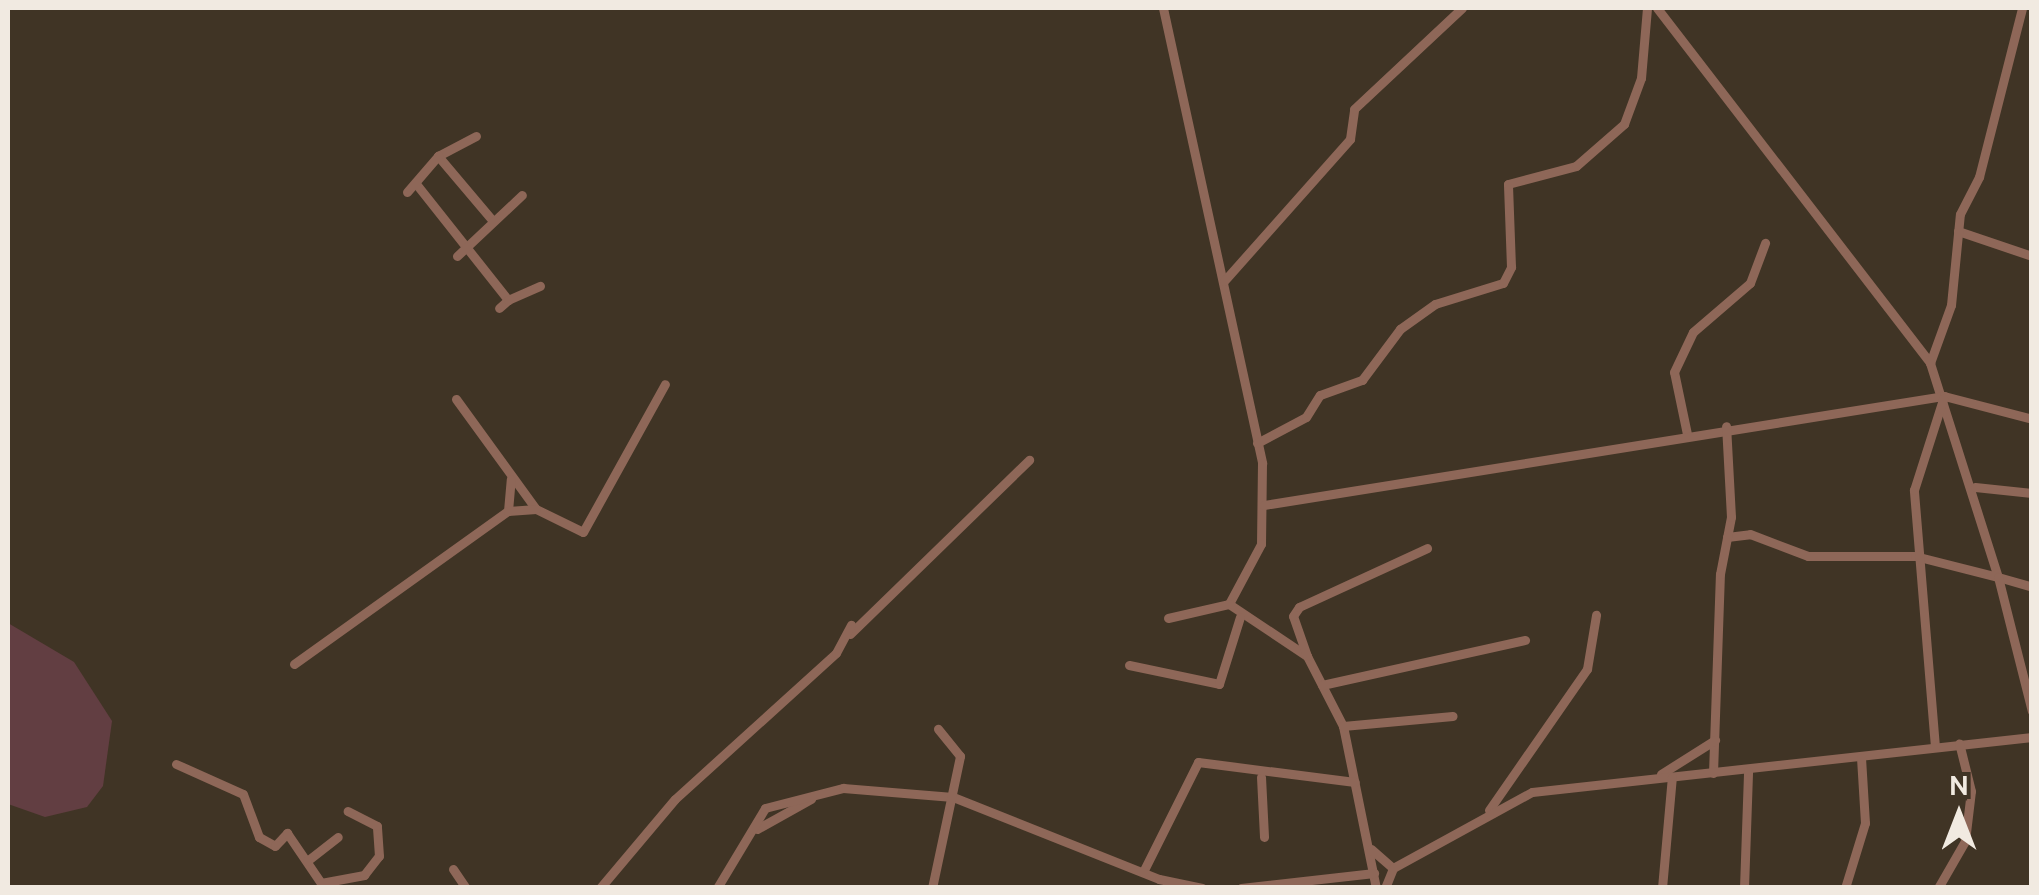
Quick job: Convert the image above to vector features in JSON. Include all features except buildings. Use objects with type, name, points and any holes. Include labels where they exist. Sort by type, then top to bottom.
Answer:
[{"type":"street","points":[[1162,8],[1224,281],[1257,442],[1264,505],[1261,544],[1229,604],[1168,618]]},
{"type":"street","points":[[1224,281],[1350,139],[1354,110],[1462,8]]},
{"type":"street","points":[[1257,442],[1306,417],[1320,394],[1362,380],[1400,329],[1435,304],[1503,283],[1511,267],[1508,184],[1576,166],[1624,124],[1640,78],[1646,8]]},
{"type":"street","points":[[1658,8],[1930,363],[1975,487],[2032,711]]},
{"type":"street","points":[[1930,363],[1951,305],[1958,231],[2022,8]]},
{"type":"street","points":[[407,192],[417,185],[438,156],[476,136]]},
{"type":"street","points":[[438,156],[492,220]]},
{"type":"street","points":[[417,185],[508,300]]},
{"type":"street","points":[[457,256],[464,243],[522,195]]},
{"type":"street","points":[[1958,231],[2032,256]]},
{"type":"street","points":[[1688,434],[1674,372],[1694,332],[1750,283],[1765,244]]},
{"type":"street","points":[[498,308],[540,286]]},
{"type":"street","points":[[456,399],[536,510],[582,532],[665,384]]},
{"type":"street","points":[[1264,505],[1726,426],[1944,396],[2032,418]]},
{"type":"street","points":[[1935,747],[1916,556],[1914,490],[1944,396]]},
{"type":"street","points":[[1713,773],[1727,537],[1726,426]]},
{"type":"street","points":[[600,888],[676,800],[1029,460]]},
{"type":"street","points":[[508,511],[510,479]]},
{"type":"street","points":[[1975,487],[2032,493]]},
{"type":"street","points":[[294,664],[508,511],[536,510]]},
{"type":"street","points":[[1727,537],[1750,534],[1808,556],[1916,556],[2032,587]]},
{"type":"street","points":[[1376,888],[1343,726],[1307,656],[1293,616],[1299,607],[1428,548]]},
{"type":"street","points":[[1229,604],[1240,617],[1307,656]]},
{"type":"street","points":[[1488,812],[1587,668],[1596,615]]},
{"type":"street","points":[[1128,664],[1219,684],[1240,617]]},
{"type":"street","points":[[1322,685],[1525,640]]},
{"type":"street","points":[[1343,726],[1453,716]]},
{"type":"street","points":[[932,888],[960,756],[938,730]]},
{"type":"street","points":[[1384,888],[1393,868],[1488,812],[1532,792],[2032,737]]},
{"type":"street","points":[[1654,777],[1692,762],[1714,740]]},
{"type":"street","points":[[1938,888],[1965,841],[1971,791],[1959,743]]},
{"type":"street","points":[[1845,888],[1865,823],[1861,758]]},
{"type":"street","points":[[1143,872],[1198,762],[1262,777],[1356,782]]},
{"type":"street","points":[[176,764],[244,794],[259,838],[275,846],[287,833],[322,882],[349,881],[373,866],[382,848],[377,826],[348,811]]},
{"type":"street","points":[[1744,888],[1748,771]]},
{"type":"street","points":[[1262,777],[1264,837]]},
{"type":"street","points":[[1662,888],[1672,777]]},
{"type":"street","points":[[717,888],[757,829],[765,808],[843,788],[953,797],[1143,872],[1157,883],[1202,888]]},
{"type":"street","points":[[757,829],[814,797]]},
{"type":"street","points":[[307,861],[338,837]]},
{"type":"street","points":[[1369,848],[1393,868]]},
{"type":"street","points":[[453,869],[466,888]]},
{"type":"street","points":[[1241,888],[1374,872]]},
{"type":"shaded area","points":[[8,623],[74,662],[112,721],[103,786],[87,807],[45,817],[8,804]]}]
